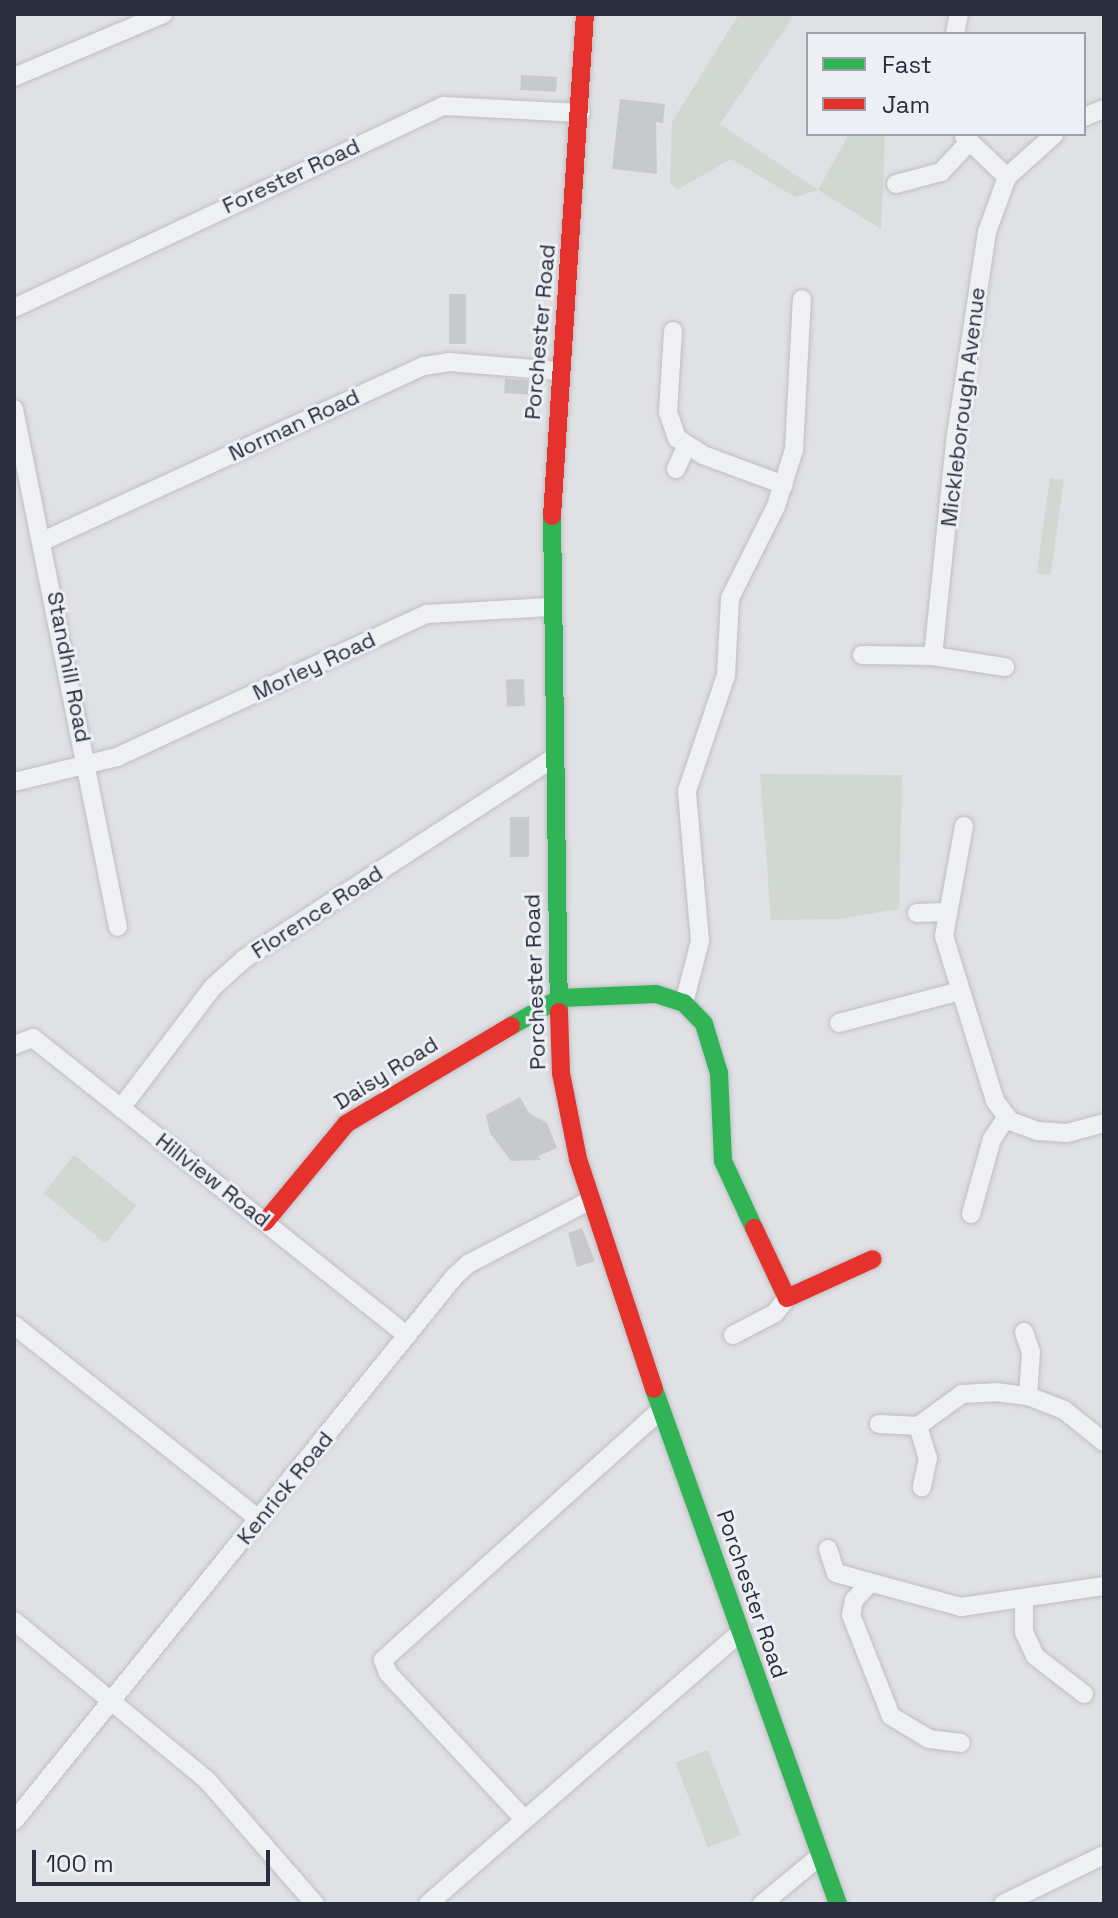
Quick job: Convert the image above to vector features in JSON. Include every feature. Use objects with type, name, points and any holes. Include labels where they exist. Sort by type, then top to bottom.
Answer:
[{"type":"street","points":[[14,77],[163,14]]},
{"type":"street","name":"Porchester Road","points":[[585,14],[581,113],[558,371],[549,607],[561,1073],[591,1200],[661,1410],[838,1904]]},
{"type":"street","name":"Forester Road","points":[[14,308],[444,106],[581,113]]},
{"type":"street","name":"Mickleborough Avenue","points":[[933,656],[967,349],[987,232],[1007,177],[1053,136]]},
{"type":"street","points":[[907,178],[941,172],[966,138],[1007,177]]},
{"type":"street","points":[[684,1003],[700,941],[687,791],[726,675],[730,598],[784,485],[794,450],[802,299]]},
{"type":"street","points":[[673,331],[668,412],[671,428],[686,447],[784,485]]},
{"type":"street","name":"Norman Road","points":[[43,541],[424,366],[449,362],[558,371]]},
{"type":"street","name":"Standhill Road","points":[[14,409],[87,759],[118,927]]},
{"type":"street","points":[[676,469],[686,447]]},
{"type":"street","name":"Morley Road","points":[[14,782],[87,759],[427,614],[549,607]]},
{"type":"street","points":[[862,655],[933,656],[1005,667]]},
{"type":"street","name":"Florence Road","points":[[121,1108],[212,988],[244,959],[552,759]]},
{"type":"street","points":[[964,826],[957,881],[944,912],[944,936],[991,1090],[1007,1117],[1056,1134],[1104,1123]]},
{"type":"street","points":[[917,913],[944,912]]},
{"type":"street","points":[[839,1023],[960,991]]},
{"type":"street","points":[[560,998],[656,994],[684,1003],[704,1024],[714,1048],[723,1161],[787,1298]]},
{"type":"street","name":"Daisy Road","points":[[265,1222],[346,1124],[560,998]]},
{"type":"street","name":"Hillview Road","points":[[14,1045],[33,1038],[407,1336]]},
{"type":"street","points":[[971,1214],[992,1139],[1007,1117]]},
{"type":"street","name":"Kenrick Road","points":[[14,1821],[468,1264],[591,1200]]},
{"type":"street","points":[[733,1335],[775,1313],[787,1298],[873,1259]]},
{"type":"street","points":[[14,1325],[259,1519]]},
{"type":"street","points":[[1024,1332],[1031,1352],[1028,1396]]},
{"type":"street","points":[[879,1424],[918,1426],[962,1394],[1028,1396],[1064,1410],[1104,1442]]},
{"type":"street","points":[[524,1819],[388,1673],[386,1653],[661,1410]]},
{"type":"street","points":[[918,1426],[928,1458],[922,1487]]},
{"type":"street","points":[[828,1549],[836,1573],[961,1607],[1024,1601],[1104,1586]]},
{"type":"street","points":[[869,1584],[854,1600],[851,1615],[891,1716],[928,1748],[961,1743]]},
{"type":"street","points":[[1024,1601],[1024,1632],[1035,1656],[1084,1694]]},
{"type":"street","points":[[14,1621],[206,1779],[315,1904]]},
{"type":"street","points":[[428,1904],[741,1632]]},
{"type":"street","points":[[1003,1904],[1104,1855]]},
{"type":"street","points":[[762,1904],[820,1856]]},
{"type":"shaded area","points":[[739,14],[795,14],[720,124],[818,190],[795,197],[731,159],[677,190],[670,182],[672,122]]},
{"type":"shaded area","points":[[848,136],[885,136],[881,229],[818,190]]},
{"type":"shaded area","points":[[1050,478],[1064,480],[1051,575],[1037,573]]},
{"type":"shaded area","points":[[760,774],[902,775],[899,909],[839,919],[771,920]]},
{"type":"shaded area","points":[[74,1155],[136,1205],[105,1243],[43,1193]]},
{"type":"shaded area","points":[[708,1750],[741,1835],[708,1847],[675,1763]]},
{"type":"building","points":[[521,75],[557,77],[556,92],[520,90]]},
{"type":"building","points":[[620,99],[665,104],[663,123],[656,122],[657,174],[612,169]]},
{"type":"building","points":[[449,294],[466,294],[466,344],[449,344]]},
{"type":"building","points":[[505,379],[531,381],[530,395],[504,393]]},
{"type":"building","points":[[524,679],[525,706],[507,707],[506,680]]},
{"type":"building","points":[[510,817],[529,817],[529,857],[510,857]]},
{"type":"building","points":[[520,1097],[529,1113],[547,1123],[557,1148],[538,1156],[541,1160],[511,1161],[490,1133],[486,1115]]},
{"type":"building","points":[[582,1228],[595,1261],[577,1267],[568,1233]]},
{"type":"traffic: fast","points":[[552,516],[559,1012]]},
{"type":"traffic: fast","points":[[511,1026],[560,998],[656,994],[684,1003],[704,1024],[719,1073],[723,1161],[754,1228]]},
{"type":"traffic: fast","points":[[654,1389],[838,1904]]},
{"type":"traffic: jam","points":[[552,516],[585,14]]},
{"type":"traffic: jam","points":[[559,1012],[561,1073],[578,1159],[654,1389]]},
{"type":"traffic: jam","points":[[265,1222],[346,1124],[511,1026]]},
{"type":"traffic: jam","points":[[754,1228],[787,1298],[873,1259]]}]
